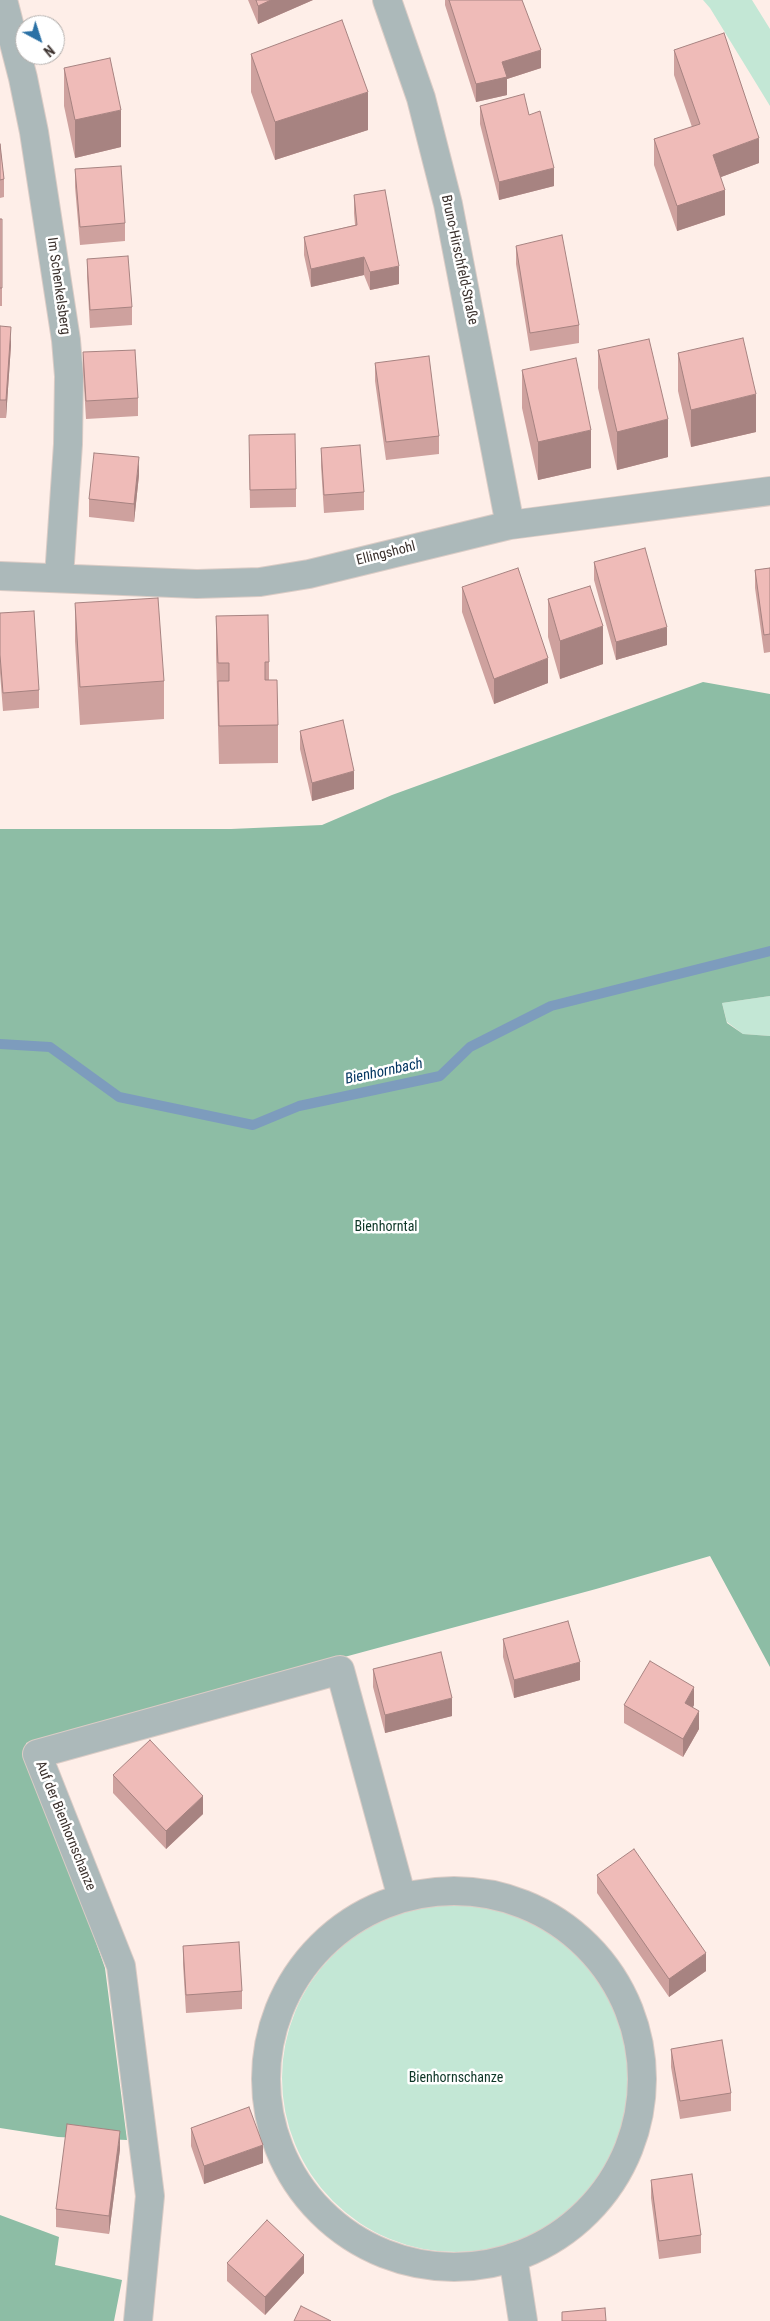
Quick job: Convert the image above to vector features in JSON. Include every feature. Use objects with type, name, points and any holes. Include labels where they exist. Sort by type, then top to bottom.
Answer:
[{"type":"street","name":"Im Schenkelsberg","points":[[3,0],[23,78],[34,132],[67,349],[69,376],[68,444],[59,577]]},
{"type":"street","name":"Bruno-Hirschfeld-Straße","points":[[387,0],[421,98],[446,194],[510,525]]},
{"type":"street","name":"Ellingshohl","points":[[0,576],[197,584],[260,582],[309,574],[510,525],[770,490]]},
{"type":"street","name":"Auf der Bienhornschanze","points":[[138,2321],[150,2196],[121,1966],[37,1754],[340,1670],[402,1898]]},
{"type":"street","points":[[436,1891],[470,1891],[509,1899],[536,1909],[565,1926],[599,1958],[618,1986],[634,2022],[641,2056],[642,2096],[635,2130],[617,2172],[598,2200],[564,2231],[540,2246],[513,2257],[470,2266],[436,2266],[404,2260],[373,2249],[335,2225],[312,2202],[290,2170],[274,2135],[267,2102],[267,2058],[273,2025],[288,1989],[303,1966],[318,1949],[343,1927],[371,1910],[402,1898],[436,1891]]},
{"type":"street","points":[[513,2257],[523,2321]]},
{"type":"green space","points":[[703,0],[752,0],[770,29],[770,106],[710,8]]},
{"type":"green space","name":"Bienhorntal","points":[[703,682],[770,694],[770,996],[722,1003],[727,1023],[743,1034],[770,1036],[770,1667],[710,1556],[596,1589],[26,1743],[105,1968],[127,2140],[58,2137],[0,2128],[0,829],[231,829],[322,825],[392,795]]},
{"type":"green space","points":[[770,996],[770,1036],[743,1034],[727,1022],[722,1003]]},
{"type":"green space","name":"Bienhornschanze","points":[[456,1904],[490,1907],[523,1917],[553,1933],[579,1955],[601,1981],[617,2011],[627,2044],[630,2078],[627,2112],[617,2145],[601,2175],[579,2201],[553,2223],[523,2239],[490,2249],[456,2252],[422,2249],[389,2239],[359,2223],[333,2201],[311,2175],[295,2145],[285,2112],[282,2078],[285,2044],[295,2011],[311,1981],[333,1955],[359,1933],[389,1917],[422,1907]]},
{"type":"green space","points":[[0,2215],[59,2237],[55,2265],[122,2280],[114,2321],[0,2321]]},
{"type":"building","points":[[256,0],[271,0],[258,6]]},
{"type":"building","points":[[449,0],[522,0],[541,50],[502,62],[507,77],[476,84]]},
{"type":"building","points":[[342,20],[368,92],[275,122],[251,54]]},
{"type":"building","points":[[724,33],[759,138],[713,155],[725,190],[677,206],[654,139],[700,124],[674,50]]},
{"type":"building","points":[[110,58],[121,110],[75,120],[64,68]]},
{"type":"building","points":[[524,94],[529,115],[540,111],[554,168],[499,182],[480,106]]},
{"type":"building","points":[[0,144],[4,179],[0,180]]},
{"type":"building","points":[[121,166],[125,223],[80,227],[75,169]]},
{"type":"building","points":[[385,190],[399,266],[370,272],[364,257],[311,269],[304,237],[357,225],[354,195]]},
{"type":"building","points":[[0,219],[2,219],[2,288],[0,288]]},
{"type":"building","points":[[562,235],[579,325],[530,333],[516,246]]},
{"type":"building","points":[[128,256],[132,307],[90,310],[87,259]]},
{"type":"building","points":[[0,326],[11,327],[6,400],[0,400]]},
{"type":"building","points":[[743,338],[756,394],[691,410],[678,353]]},
{"type":"building","points":[[649,339],[668,419],[617,432],[598,350]]},
{"type":"building","points":[[135,350],[138,398],[86,401],[83,352]]},
{"type":"building","points":[[429,356],[439,436],[386,442],[375,363]]},
{"type":"building","points":[[576,358],[591,430],[538,442],[522,370]]},
{"type":"building","points":[[295,434],[296,489],[250,490],[249,435]]},
{"type":"building","points":[[360,445],[364,492],[324,495],[321,448]]},
{"type":"building","points":[[94,453],[139,457],[134,504],[89,499]]},
{"type":"building","points":[[645,548],[667,627],[616,642],[594,562]]},
{"type":"building","points":[[518,568],[548,658],[494,679],[462,587]]},
{"type":"building","points":[[770,568],[770,634],[764,635],[755,570]]},
{"type":"building","points":[[590,586],[603,626],[560,641],[548,599]]},
{"type":"building","points":[[158,598],[164,681],[80,687],[75,603]]},
{"type":"building","points":[[34,611],[39,690],[3,693],[0,655],[0,613]]},
{"type":"building","points":[[268,615],[269,662],[265,662],[265,680],[277,680],[278,725],[219,726],[218,681],[229,681],[229,663],[218,663],[216,616]]},
{"type":"building","points":[[343,720],[354,771],[312,783],[300,731]]},
{"type":"building","points":[[568,1621],[580,1662],[514,1680],[503,1639]]},
{"type":"building","points":[[441,1652],[452,1698],[385,1715],[373,1669]]},
{"type":"building","points":[[650,1661],[694,1687],[685,1703],[699,1711],[683,1739],[624,1705]]},
{"type":"building","points":[[150,1740],[203,1796],[166,1831],[113,1775]]},
{"type":"building","points":[[634,1849],[706,1953],[669,1979],[597,1875]]},
{"type":"building","points":[[239,1942],[242,1991],[186,1995],[183,1946]]},
{"type":"building","points":[[722,2040],[731,2093],[680,2101],[671,2049]]},
{"type":"building","points":[[249,2107],[263,2145],[204,2166],[191,2128]]},
{"type":"building","points":[[67,2124],[120,2131],[109,2216],[56,2209]]},
{"type":"building","points":[[692,2174],[701,2235],[659,2241],[651,2180]]},
{"type":"building","points":[[267,2220],[304,2255],[265,2297],[227,2263]]},
{"type":"building","points":[[301,2306],[331,2321],[294,2321]]},
{"type":"building","points":[[605,2308],[606,2321],[562,2321],[562,2312]]},
{"type":"waterway","name":"Bienhornbach","points":[[0,1044],[50,1047],[119,1097],[253,1125],[299,1106],[440,1076],[470,1047],[551,1006],[770,951]]}]
